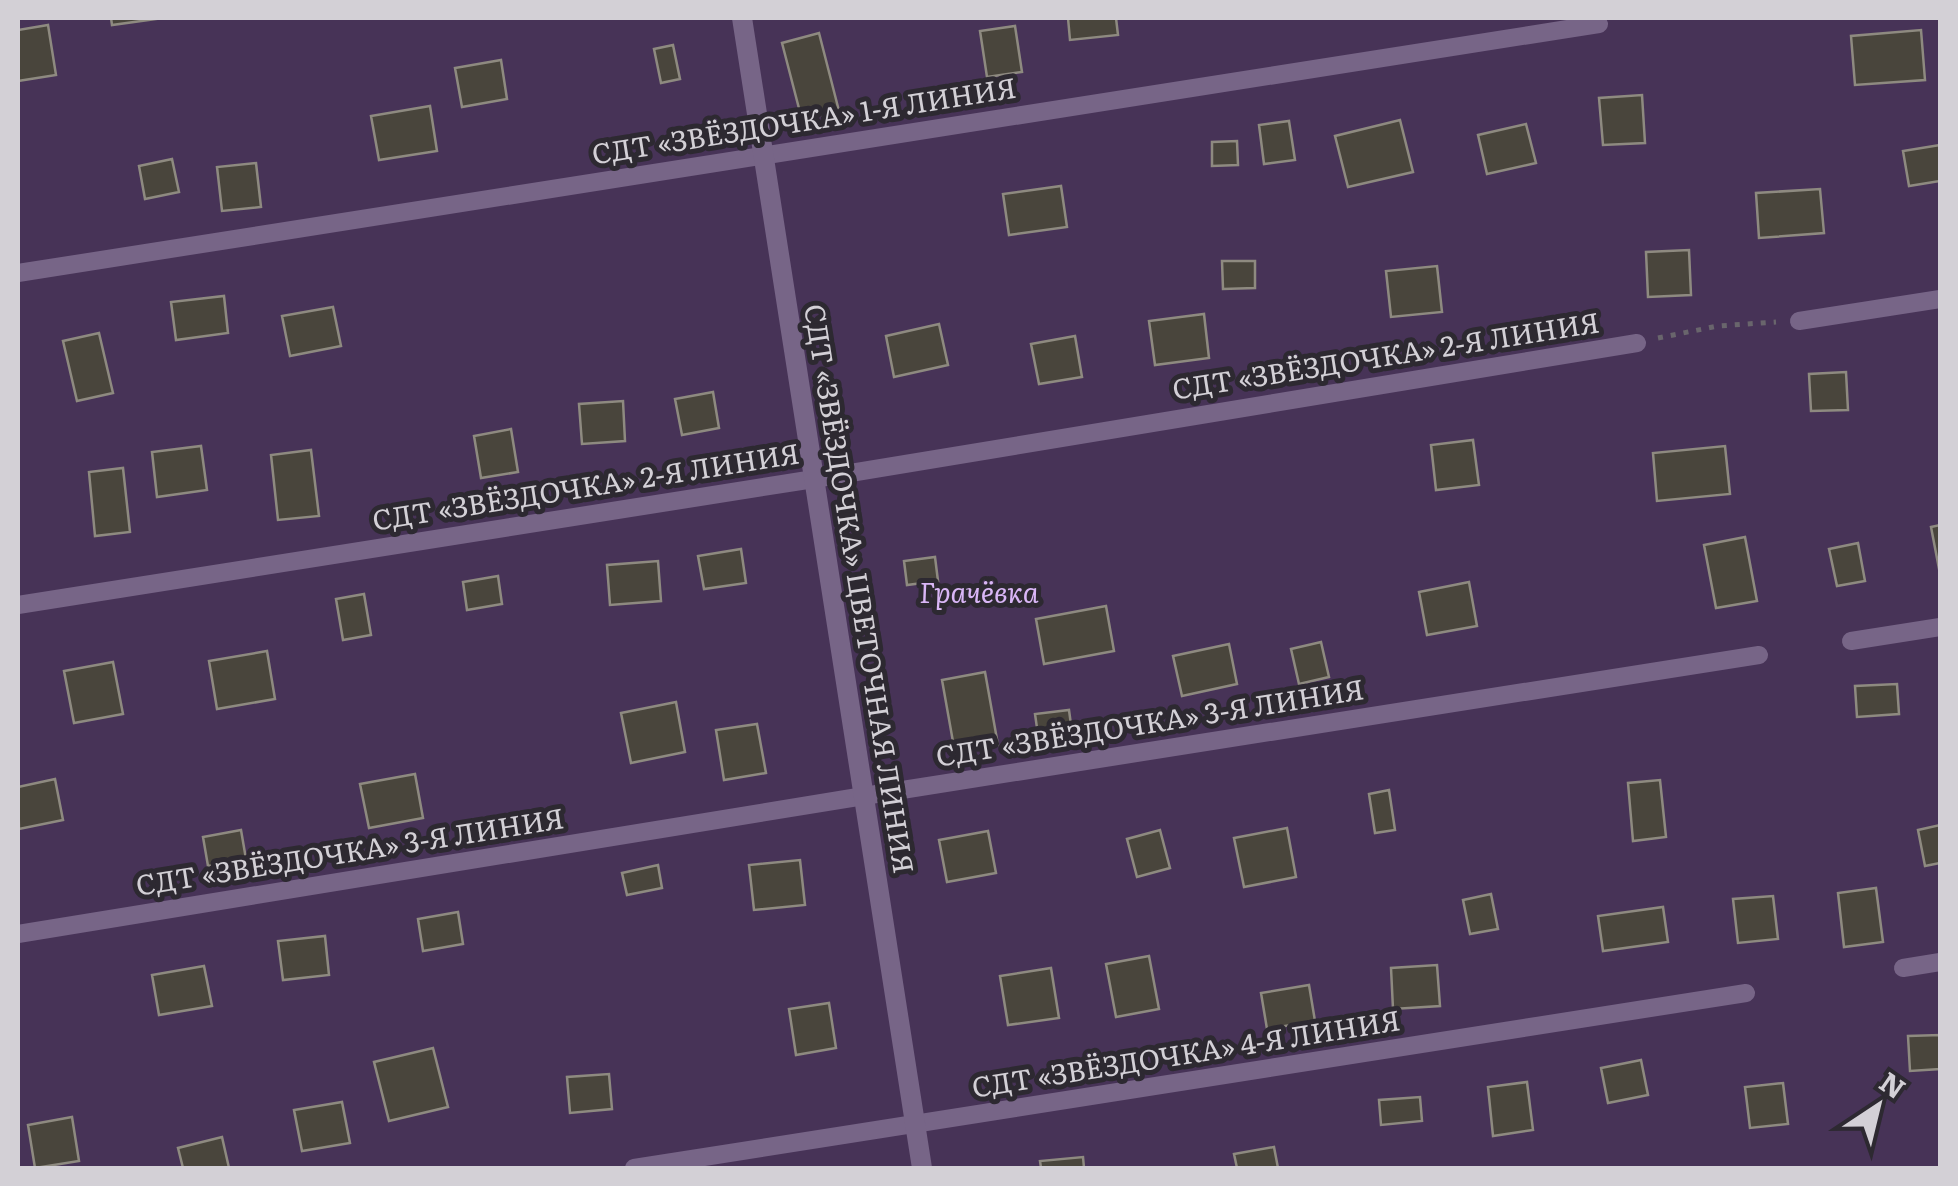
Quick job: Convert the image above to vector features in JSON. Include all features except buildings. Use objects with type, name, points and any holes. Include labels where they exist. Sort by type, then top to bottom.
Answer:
[{"type":"street","name":"СДТ «ЗВЁЗДОЧКА» ЦВЕТОЧНАЯ ЛИНИЯ","points":[[742,18],[922,1168]]},
{"type":"lane","name":"СДТ «ЗВЁЗДОЧКА» 1-Я ЛИНИЯ","points":[[18,273],[1599,24]]},
{"type":"lane","points":[[1799,321],[1940,300]]},
{"type":"lane","name":"СДТ «ЗВЁЗДОЧКА» 2-Я ЛИНИЯ","points":[[18,604],[814,479],[1637,343]]},
{"type":"lane","points":[[1851,641],[1940,627]]},
{"type":"lane","name":"СДТ «ЗВЁЗДОЧКА» 3-Я ЛИНИЯ","points":[[18,934],[1759,656]]},
{"type":"lane","points":[[1904,968],[1940,962]]},
{"type":"lane","name":"СДТ «ЗВЁЗДОЧКА» 4-Я ЛИНИЯ","points":[[634,1168],[1746,993]]},
{"type":"path","points":[[1637,343],[1718,326],[1799,321]]},
{"type":"green space","name":"Грачёвка","points":[[18,18],[1940,18],[1940,1168],[18,1168]]}]
